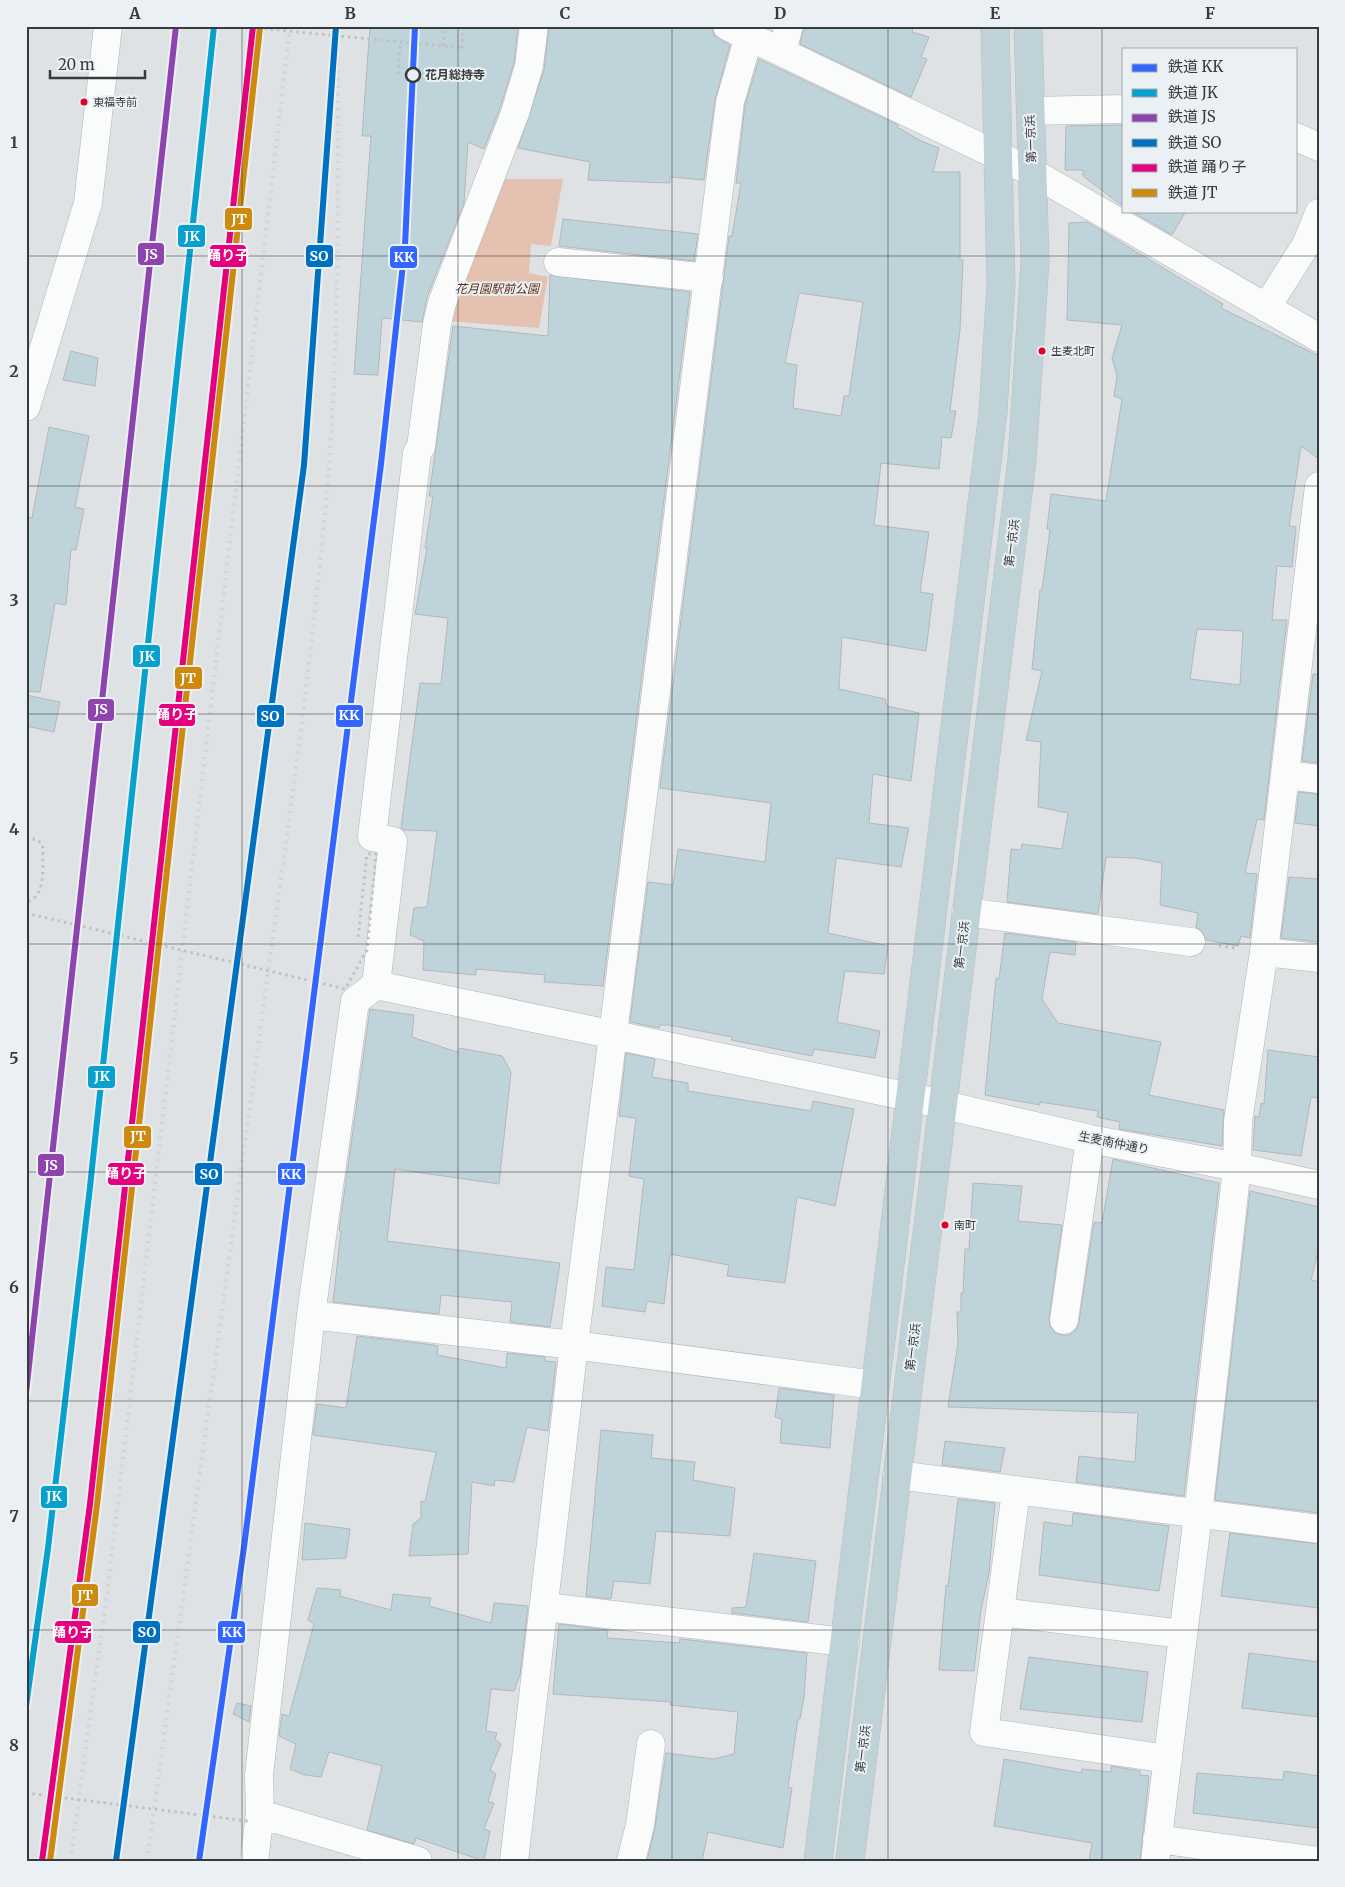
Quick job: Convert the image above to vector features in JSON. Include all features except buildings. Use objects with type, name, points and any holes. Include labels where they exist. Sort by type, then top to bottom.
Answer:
[{"type":"highway","points":[[818,1861],[994,412],[1000,285],[995,26]]},
{"type":"highway","name":"第一京浜","points":[[850,1861],[1022,460],[1035,260],[1028,26]]},
{"type":"street","points":[[26,407],[88,203],[108,26]]},
{"type":"street","points":[[254,1861],[254,1818],[311,1315],[355,1001],[376,985],[393,841],[372,838],[417,453],[421,447],[437,324],[451,280],[515,113],[529,66],[534,26]]},
{"type":"street","points":[[514,1861],[574,1345],[709,278],[738,31],[785,39],[999,156],[1032,172],[1319,338]]},
{"type":"street","points":[[1031,111],[1122,109]]},
{"type":"street","points":[[1298,138],[1319,147]]},
{"type":"street","points":[[1266,308],[1306,245],[1319,213]]},
{"type":"street","points":[[558,262],[709,278]]},
{"type":"street","points":[[1318,1861],[1156,1850],[1184,1634],[1237,1166],[1238,1121],[1254,951],[1286,775],[1311,611],[1319,486]]},
{"type":"street","points":[[1286,775],[1319,779]]},
{"type":"street","points":[[966,912],[1191,942]]},
{"type":"street","points":[[1254,951],[1319,958]]},
{"type":"street","name":"生麦南仲通り","points":[[376,985],[910,1097],[942,1106],[1090,1138],[1237,1166],[1319,1185]]},
{"type":"street","points":[[1064,1320],[1090,1138]]},
{"type":"street","points":[[311,1315],[574,1345],[875,1385]]},
{"type":"street","points":[[897,1475],[1319,1529]]},
{"type":"street","points":[[1016,1490],[984,1732],[1168,1759]]},
{"type":"street","points":[[545,1607],[845,1642]]},
{"type":"street","points":[[1000,1612],[1184,1634]]},
{"type":"street","points":[[631,1861],[640,1825],[651,1744]]},
{"type":"street","points":[[254,1818],[418,1861]]},
{"type":"path","points":[[238,26],[462,48],[464,26]]},
{"type":"path","points":[[443,46],[446,26]]},
{"type":"path","points":[[398,74],[400,43]]},
{"type":"path","points":[[26,840],[35,839],[42,844],[44,849],[40,891],[35,898],[26,902]]},
{"type":"path","points":[[26,913],[345,989],[367,950],[376,854],[367,854],[358,937]]},
{"type":"path","points":[[1191,942],[1254,951]]},
{"type":"path","points":[[26,1793],[254,1818]]},
{"type":"green space","name":"花月園駅前公園","points":[[504,179],[563,179],[551,246],[531,244],[529,273],[548,277],[539,328],[447,321]]},
{"type":"railway","points":[[70,1861],[108,1587],[290,26]]},
{"type":"railway","points":[[147,1861],[302,724],[320,562],[331,440],[335,353],[338,213],[337,26]]},
{"type":"rail line","name":"JS","points":[[26,1393],[176,26]]},
{"type":"rail line","name":"JK","points":[[26,1706],[48,1548],[90,1187],[214,26]]},
{"type":"rail line","name":"踊り子","points":[[42,1861],[90,1504],[253,26]]},
{"type":"rail line","name":"SO","points":[[116,1861],[304,465],[336,26]]},
{"type":"rail line","name":"KK","points":[[199,1861],[244,1547],[381,464],[405,246],[415,26]]},
{"type":"rail line","name":"JT","points":[[50,1861],[97,1505],[260,27]]},
{"type":"place","name":"花月総持寺","points":[[413,75]]},
{"type":"place","name":"東福寺前","points":[[84,102]]},
{"type":"place","name":"生麦北町","points":[[1042,351]]},
{"type":"place","name":"南町","points":[[945,1225]]}]
